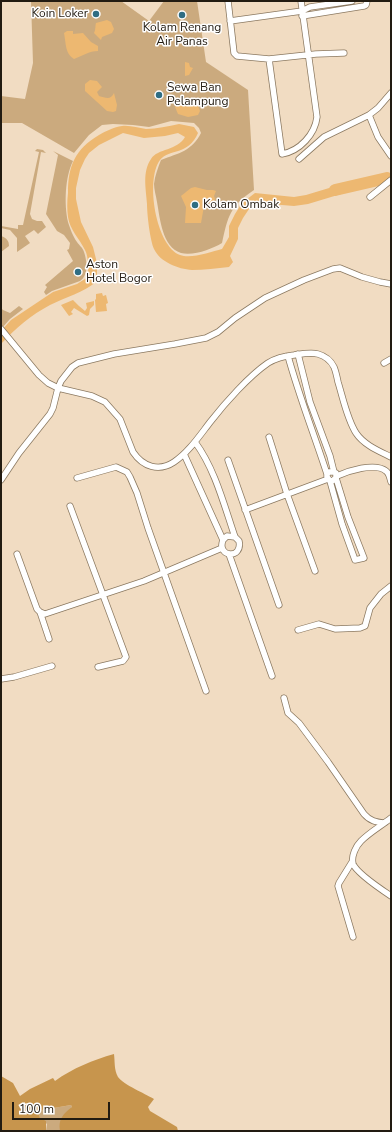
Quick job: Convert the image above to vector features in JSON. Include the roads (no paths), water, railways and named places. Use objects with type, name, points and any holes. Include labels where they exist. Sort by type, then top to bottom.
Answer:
[{"type":"street","points":[[228,1],[235,55],[269,59],[308,54],[344,53]]},
{"type":"street","points":[[269,59],[282,154],[292,151],[308,138],[312,132],[317,117],[301,1]]},
{"type":"street","points":[[302,14],[310,7],[352,1]]},
{"type":"street","points":[[230,21],[364,6],[366,5],[367,1]]},
{"type":"street","points":[[299,159],[324,137],[369,115],[378,108],[391,93]]},
{"type":"street","points":[[369,115],[378,137],[391,156]]},
{"type":"street","points":[[370,197],[391,180]]},
{"type":"street","points":[[1,480],[19,453],[50,414],[58,388],[69,370],[78,363],[114,354],[206,338],[218,332],[235,318],[265,298],[304,280],[333,269],[340,268],[362,277],[391,284]]},
{"type":"street","points":[[1,329],[38,375],[48,383],[58,388],[92,396],[105,402],[120,419],[133,452],[141,462],[153,467],[163,467],[174,462],[184,454],[219,410],[247,381],[268,363],[288,356],[317,353],[328,360],[334,368],[350,421],[356,434],[367,444],[391,457]]},
{"type":"street","points":[[288,356],[295,384],[316,441],[355,560],[364,558],[345,507],[336,475],[310,402],[298,354]]},
{"type":"street","points":[[384,363],[391,359]]},
{"type":"street","points":[[295,384],[304,380]]},
{"type":"street","points":[[308,418],[315,416]]},
{"type":"street","points":[[269,437],[287,494],[315,571]]},
{"type":"street","points":[[316,441],[323,437]]},
{"type":"street","points":[[195,442],[203,452],[212,471],[235,537],[239,542],[240,548],[236,553],[229,554]]},
{"type":"street","points":[[184,454],[223,540],[222,548],[229,554],[272,676]]},
{"type":"street","points":[[228,460],[279,605]]},
{"type":"street","points":[[77,478],[116,467],[127,472],[137,493],[206,691]]},
{"type":"street","points":[[328,478],[332,481],[336,475],[360,468],[381,468],[388,474],[391,482]]},
{"type":"street","points":[[245,510],[328,478],[331,471],[336,475]]},
{"type":"street","points":[[70,506],[104,594],[126,657],[123,661],[98,667]]},
{"type":"street","points":[[338,509],[345,507]]},
{"type":"street","points":[[344,530],[352,527]]},
{"type":"street","points":[[223,540],[227,536],[235,537]]},
{"type":"street","points":[[40,612],[45,614],[164,573],[222,548]]},
{"type":"street","points":[[17,554],[49,639]]},
{"type":"street","points":[[298,630],[318,624],[335,629],[360,628],[365,626],[370,608],[381,594],[391,586]]},
{"type":"street","points":[[1,678],[14,677],[52,666]]},
{"type":"street","points":[[284,698],[288,713],[299,723],[364,814],[368,818],[384,823]]},
{"type":"street","points":[[353,936],[338,886],[352,862],[356,848],[360,842],[372,831],[391,818]]},
{"type":"street","points":[[352,862],[355,867],[391,896]]},
{"type":"waterway","points":[[335,190],[387,178]]},
{"type":"place","name":"Koin Loker","points":[[96,14]]},
{"type":"place","name":"Kolam Renang Air Panas","points":[[182,15]]},
{"type":"place","name":"Sewa Ban Pelampung","points":[[159,95]]},
{"type":"place","name":"Kolam Ombak","points":[[195,205]]},
{"type":"place","name":"Aston Hotel Bogor","points":[[78,272]]}]
